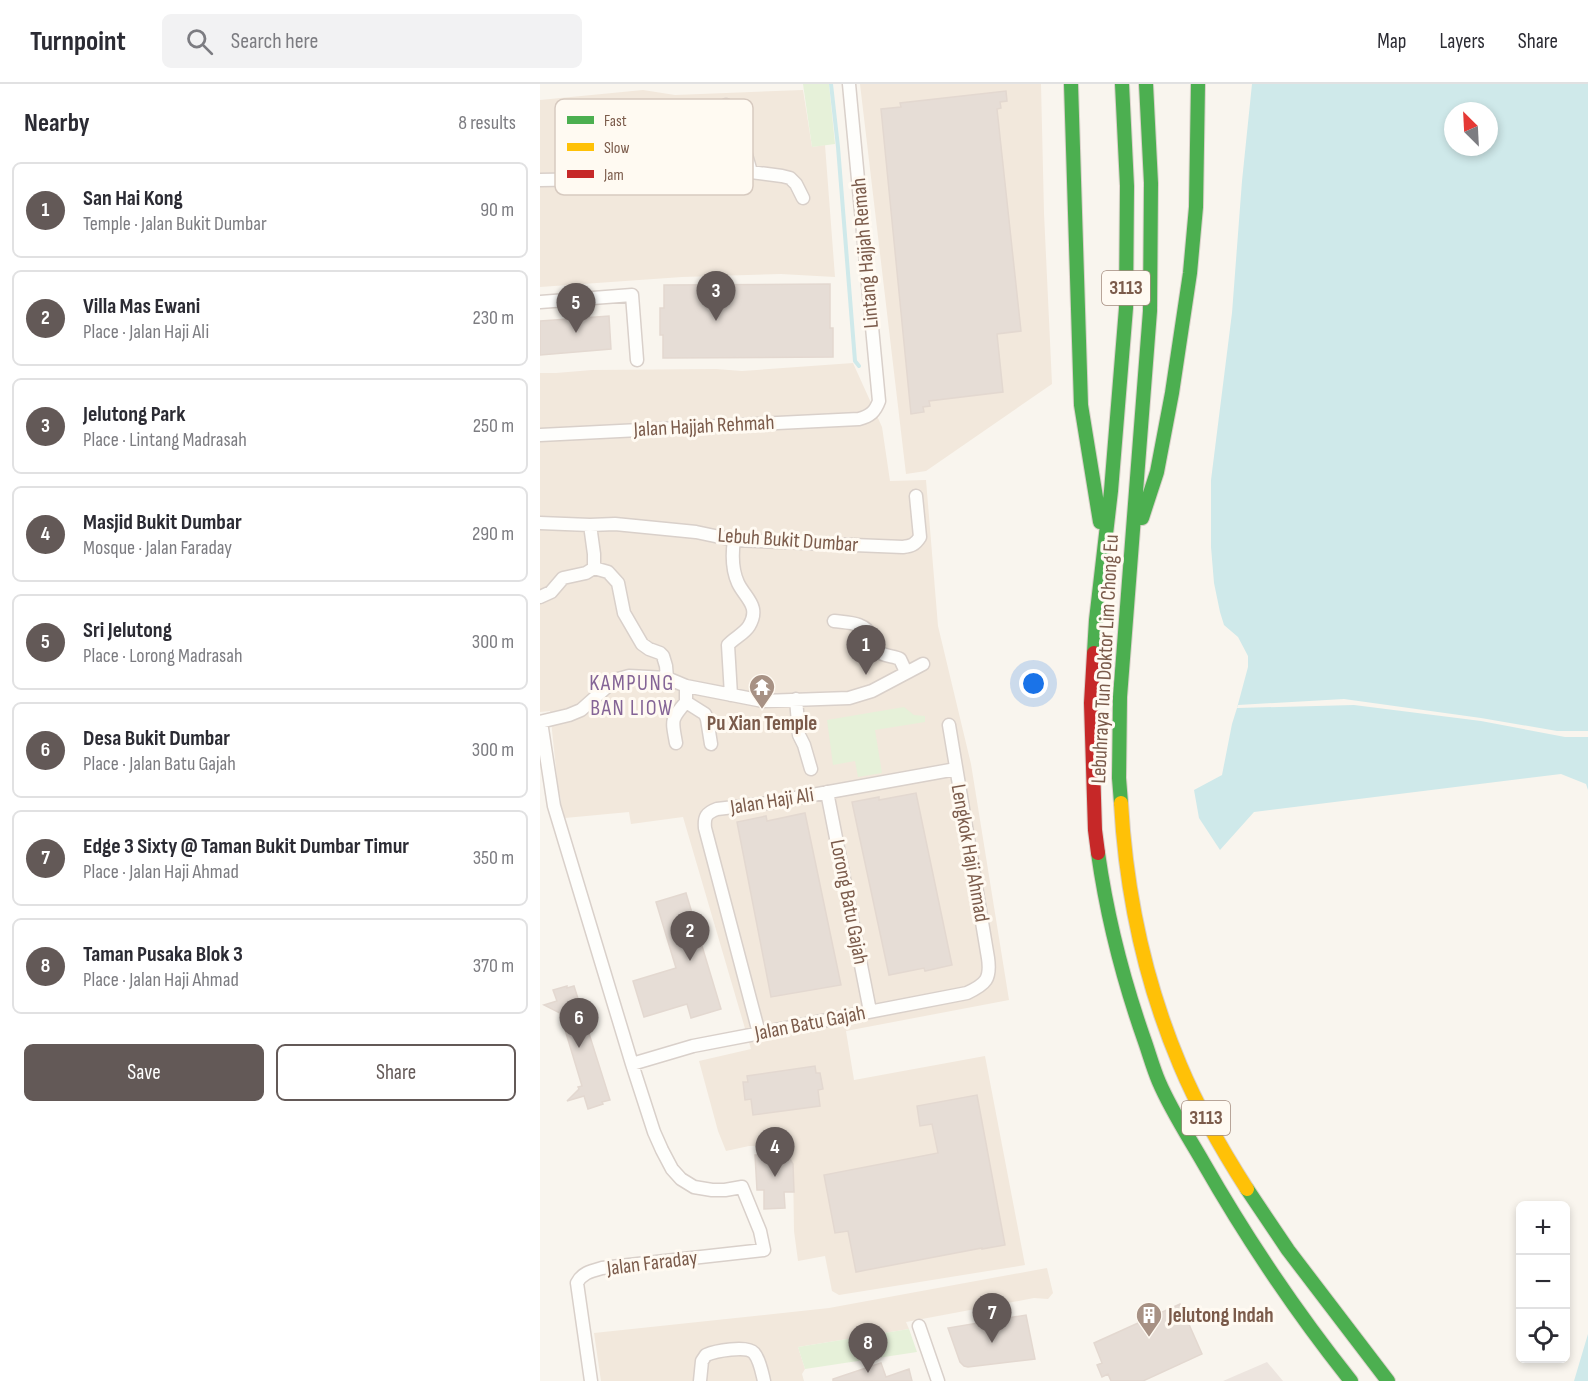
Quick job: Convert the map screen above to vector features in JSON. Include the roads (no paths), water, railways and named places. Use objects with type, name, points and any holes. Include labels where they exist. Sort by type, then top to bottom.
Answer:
[{"type":"highway","points":[[1071,84],[1082,405],[1105,548]]},
{"type":"highway","name":"Lebuhraya Tun Doktor Lim Chong Eu","points":[[1122,84],[1127,186],[1126,308],[1111,491],[1096,620],[1091,703],[1095,830],[1103,887],[1114,939],[1131,999],[1159,1082],[1208,1173],[1267,1267],[1351,1381]]},
{"type":"highway","name":"Lebuhraya Tun Doktor Lim Chong Eu","points":[[1146,84],[1151,183],[1150,311],[1120,697],[1120,811],[1133,905],[1157,1002],[1193,1094],[1232,1166],[1288,1250],[1388,1381]]},
{"type":"highway","points":[[1131,551],[1156,472],[1172,393],[1190,273],[1196,207],[1198,84]]},
{"type":"street","name":"Lintang Hajjah Remah","points":[[849,84],[879,401],[876,410],[867,416]]},
{"type":"street","points":[[753,172],[790,178],[803,198]]},
{"type":"street","points":[[540,180],[555,180]]},
{"type":"street","points":[[540,302],[632,296],[637,360]]},
{"type":"street","name":"Jalan Hajjah Rehmah","points":[[540,435],[859,419],[867,416]]},
{"type":"street","name":"Lebuh Bukit Dumbar","points":[[540,523],[615,524],[696,532],[734,540],[879,547],[912,546],[920,537],[916,496]]},
{"type":"street","points":[[590,525],[594,568]]},
{"type":"street","points":[[731,695],[728,645],[747,629],[751,623],[753,610],[751,602],[737,582],[732,553],[734,540]]},
{"type":"street","points":[[540,597],[551,592],[563,578],[586,573],[594,568],[608,572],[618,583],[624,613],[636,636],[642,644],[663,656],[667,678]]},
{"type":"street","points":[[834,621],[867,628],[877,650],[900,659],[906,672]]},
{"type":"street","points":[[632,1064],[554,806],[540,722],[581,710],[609,684],[629,676],[667,678],[686,686],[763,701],[849,698],[873,691],[923,664]]},
{"type":"street","points":[[676,743],[674,716],[686,702],[686,686]]},
{"type":"street","points":[[796,699],[800,735],[811,769]]},
{"type":"street","points":[[686,702],[705,714],[711,744]]},
{"type":"street","name":"Lengkok Haji Ahmad","points":[[949,725],[990,971],[987,980]]},
{"type":"street","name":"Jalan Haji Ali","points":[[759,1033],[705,828],[704,819],[709,812],[956,769]]},
{"type":"street","name":"Lorong Batu Gajah","points":[[827,792],[870,1011]]},
{"type":"street","name":"Jalan Batu Gajah","points":[[632,1064],[693,1046],[968,993],[987,980]]},
{"type":"street","name":"Jalan Faraday","points":[[591,1381],[577,1283],[585,1273],[602,1268],[764,1251],[760,1231],[742,1187],[725,1190],[703,1189],[681,1179],[672,1169],[654,1132],[632,1064]]},
{"type":"street","points":[[919,1326],[938,1381]]},
{"type":"street","points":[[700,1381],[702,1361],[706,1355],[745,1349],[750,1350],[756,1356],[764,1381]]},
{"type":"water","points":[[1252,84],[1588,84],[1588,790],[1586,784],[1561,774],[1254,812],[1220,850],[1199,818],[1194,790],[1222,775],[1232,724],[1248,667],[1248,656],[1238,637],[1224,625],[1214,583],[1211,547],[1211,480],[1232,313]]},
{"type":"water","points":[[1588,1334],[1588,1381],[1574,1381]]},
{"type":"waterway","points":[[831,84],[855,361],[859,366]]},
{"type":"place","name":"Jelutong Park","points":[[716,321]]},
{"type":"place","name":"Sri Jelutong","points":[[576,333]]},
{"type":"place","name":"San Hai Kong","points":[[866,675]]},
{"type":"place","name":"Pu Xian Temple","points":[[762,710]]},
{"type":"place","name":"Villa Mas Ewani","points":[[690,961]]},
{"type":"place","name":"Desa Bukit Dumbar","points":[[579,1048]]},
{"type":"place","name":"Masjid Bukit Dumbar","points":[[775,1177]]},
{"type":"place","name":"Jelutong Indah","points":[[1149,1338]]},
{"type":"place","name":"Edge 3 Sixty @ Taman Bukit Dumbar Timur","points":[[992,1343]]},
{"type":"place","name":"Taman Pusaka Blok 3","points":[[868,1373]]},
{"type":"district","name":"KAMPUNG BAN LIOW","points":[[632,696]]}]
